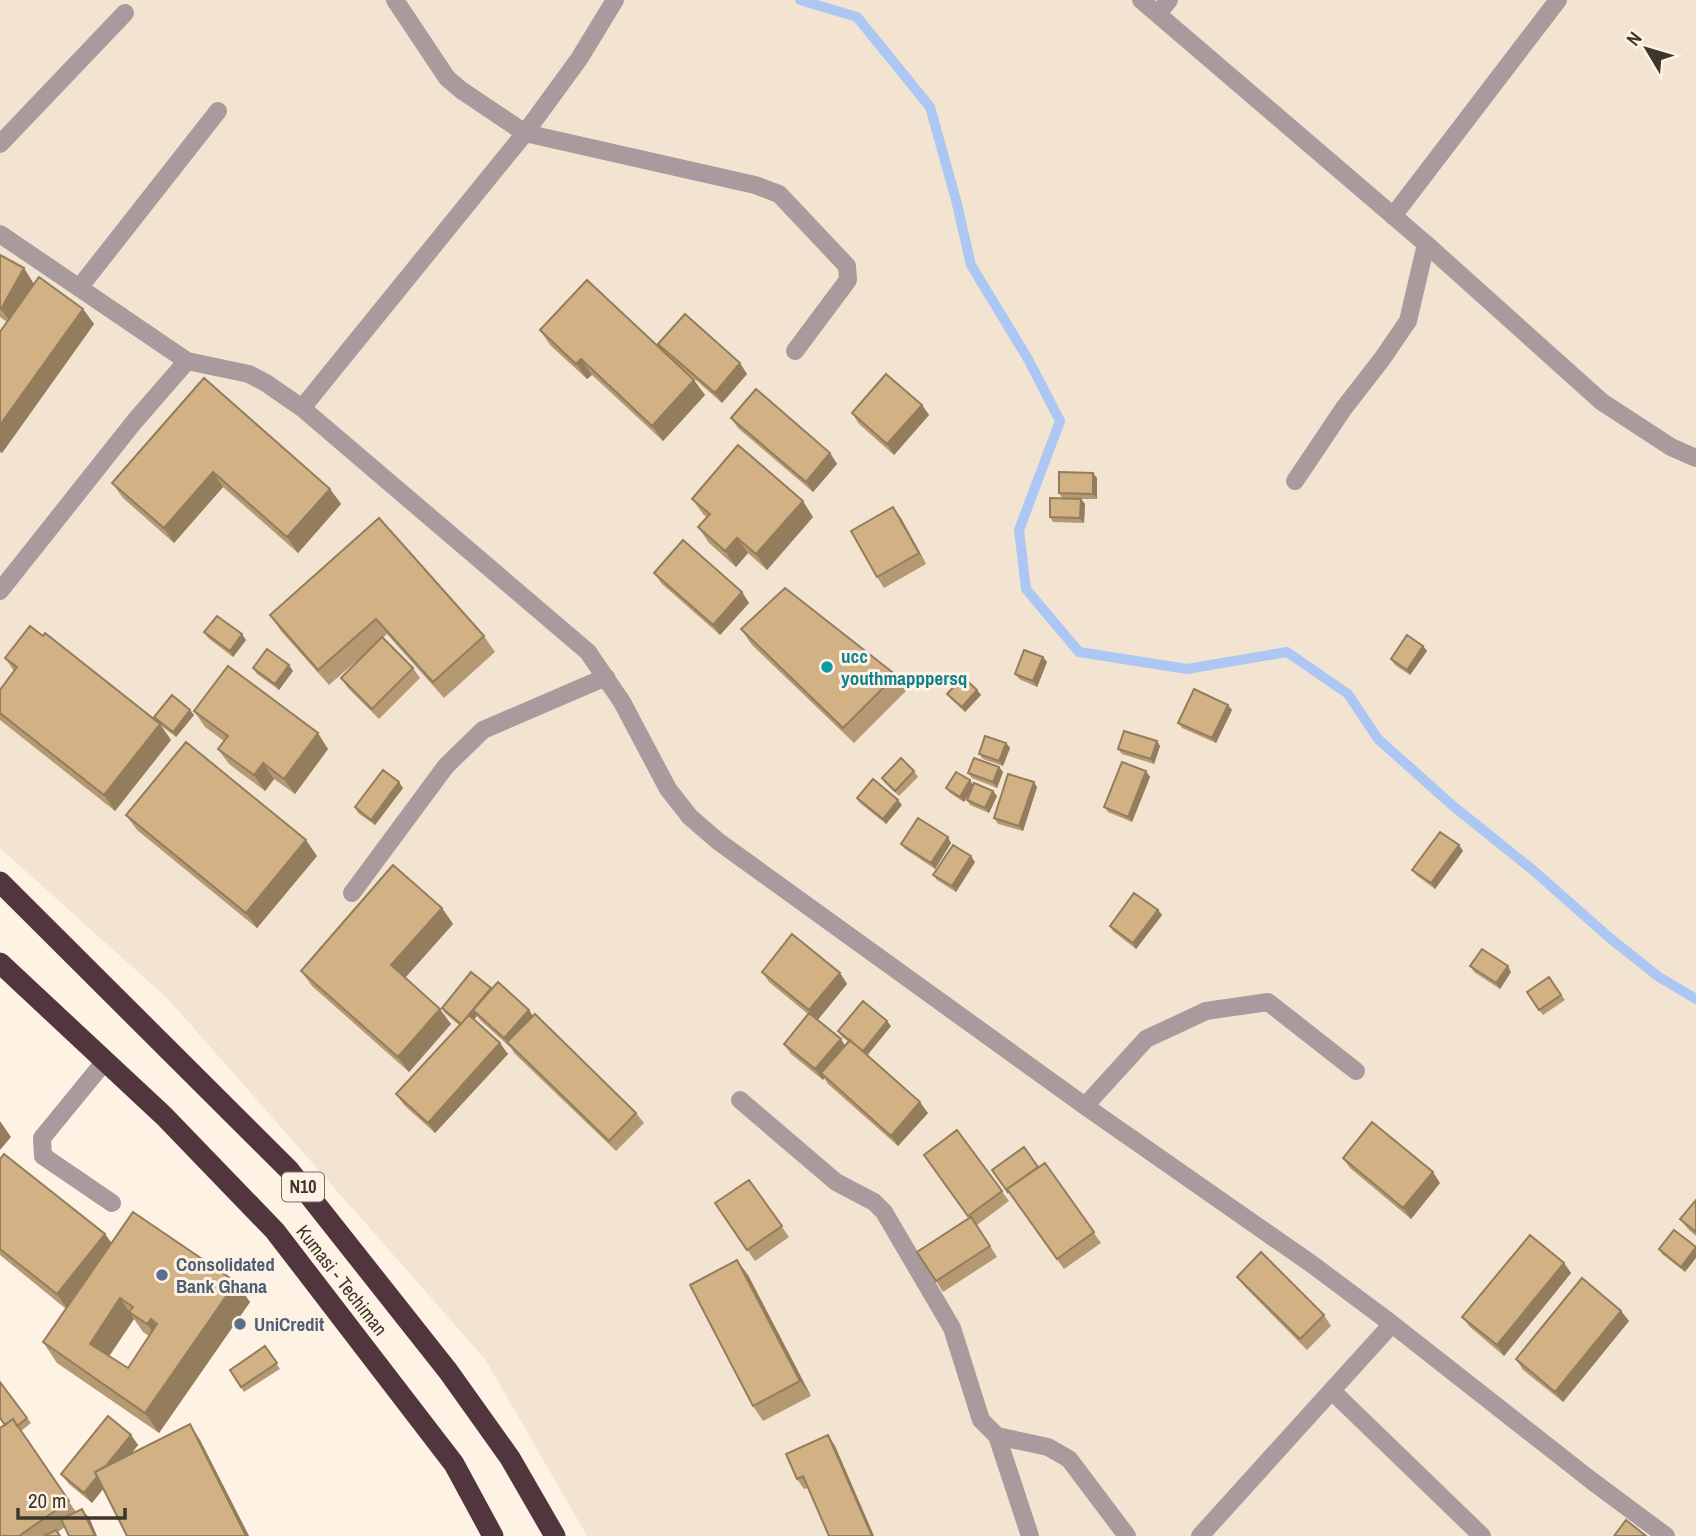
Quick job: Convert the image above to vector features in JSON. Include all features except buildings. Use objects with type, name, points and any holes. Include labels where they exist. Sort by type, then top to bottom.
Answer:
[{"type":"highway","name":"N10","points":[[0,882],[289,1170],[449,1371],[510,1458],[555,1536]]},
{"type":"highway","name":"Kumasi - Techiman","points":[[0,963],[164,1116],[275,1231],[454,1464],[493,1536]]},
{"type":"lane","points":[[395,0],[447,78],[525,133],[755,185],[779,194],[847,265],[848,280],[796,351]]},
{"type":"lane","points":[[302,408],[525,133],[579,60],[615,0]]},
{"type":"lane","points":[[1141,0],[1163,7],[1602,402],[1671,447],[1696,458]]},
{"type":"lane","points":[[1393,216],[1558,0]]},
{"type":"lane","points":[[0,144],[125,13]]},
{"type":"lane","points":[[79,288],[218,111]]},
{"type":"lane","points":[[0,234],[187,361],[248,374],[302,408],[588,652],[606,677],[668,789],[690,817],[748,865],[1312,1265],[1392,1324],[1591,1482],[1666,1536]]},
{"type":"lane","points":[[1295,481],[1408,321],[1426,244]]},
{"type":"lane","points":[[0,591],[134,422],[187,361]]},
{"type":"lane","points":[[352,893],[446,766],[483,730],[606,677]]},
{"type":"lane","points":[[1085,1106],[1146,1040],[1206,1011],[1268,1002],[1356,1071]]},
{"type":"lane","points":[[105,1061],[42,1138],[43,1156],[112,1203]]},
{"type":"lane","points":[[740,1100],[836,1182],[874,1202],[884,1212],[952,1328],[981,1420],[997,1436],[1030,1536]]},
{"type":"lane","points":[[1200,1536],[1392,1324]]},
{"type":"lane","points":[[1332,1391],[1482,1536]]},
{"type":"lane","points":[[997,1436],[1048,1447],[1069,1459],[1127,1536]]},
{"type":"shaded area","points":[[0,0],[1696,0],[1696,1536],[587,1536],[485,1359],[168,999],[0,848]]},
{"type":"waterway","points":[[800,0],[857,17],[930,107],[971,265],[1028,359],[1060,421],[1019,530],[1026,589],[1079,652],[1187,669],[1287,652],[1348,694],[1378,739],[1452,805],[1534,871],[1611,939],[1659,977],[1696,999]]},
{"type":"place","name":"ucc youthmapppersq","points":[[827,667]]},
{"type":"place","name":"Consolidated Bank Ghana","points":[[162,1275]]},
{"type":"place","name":"UniCredit","points":[[240,1324]]}]
